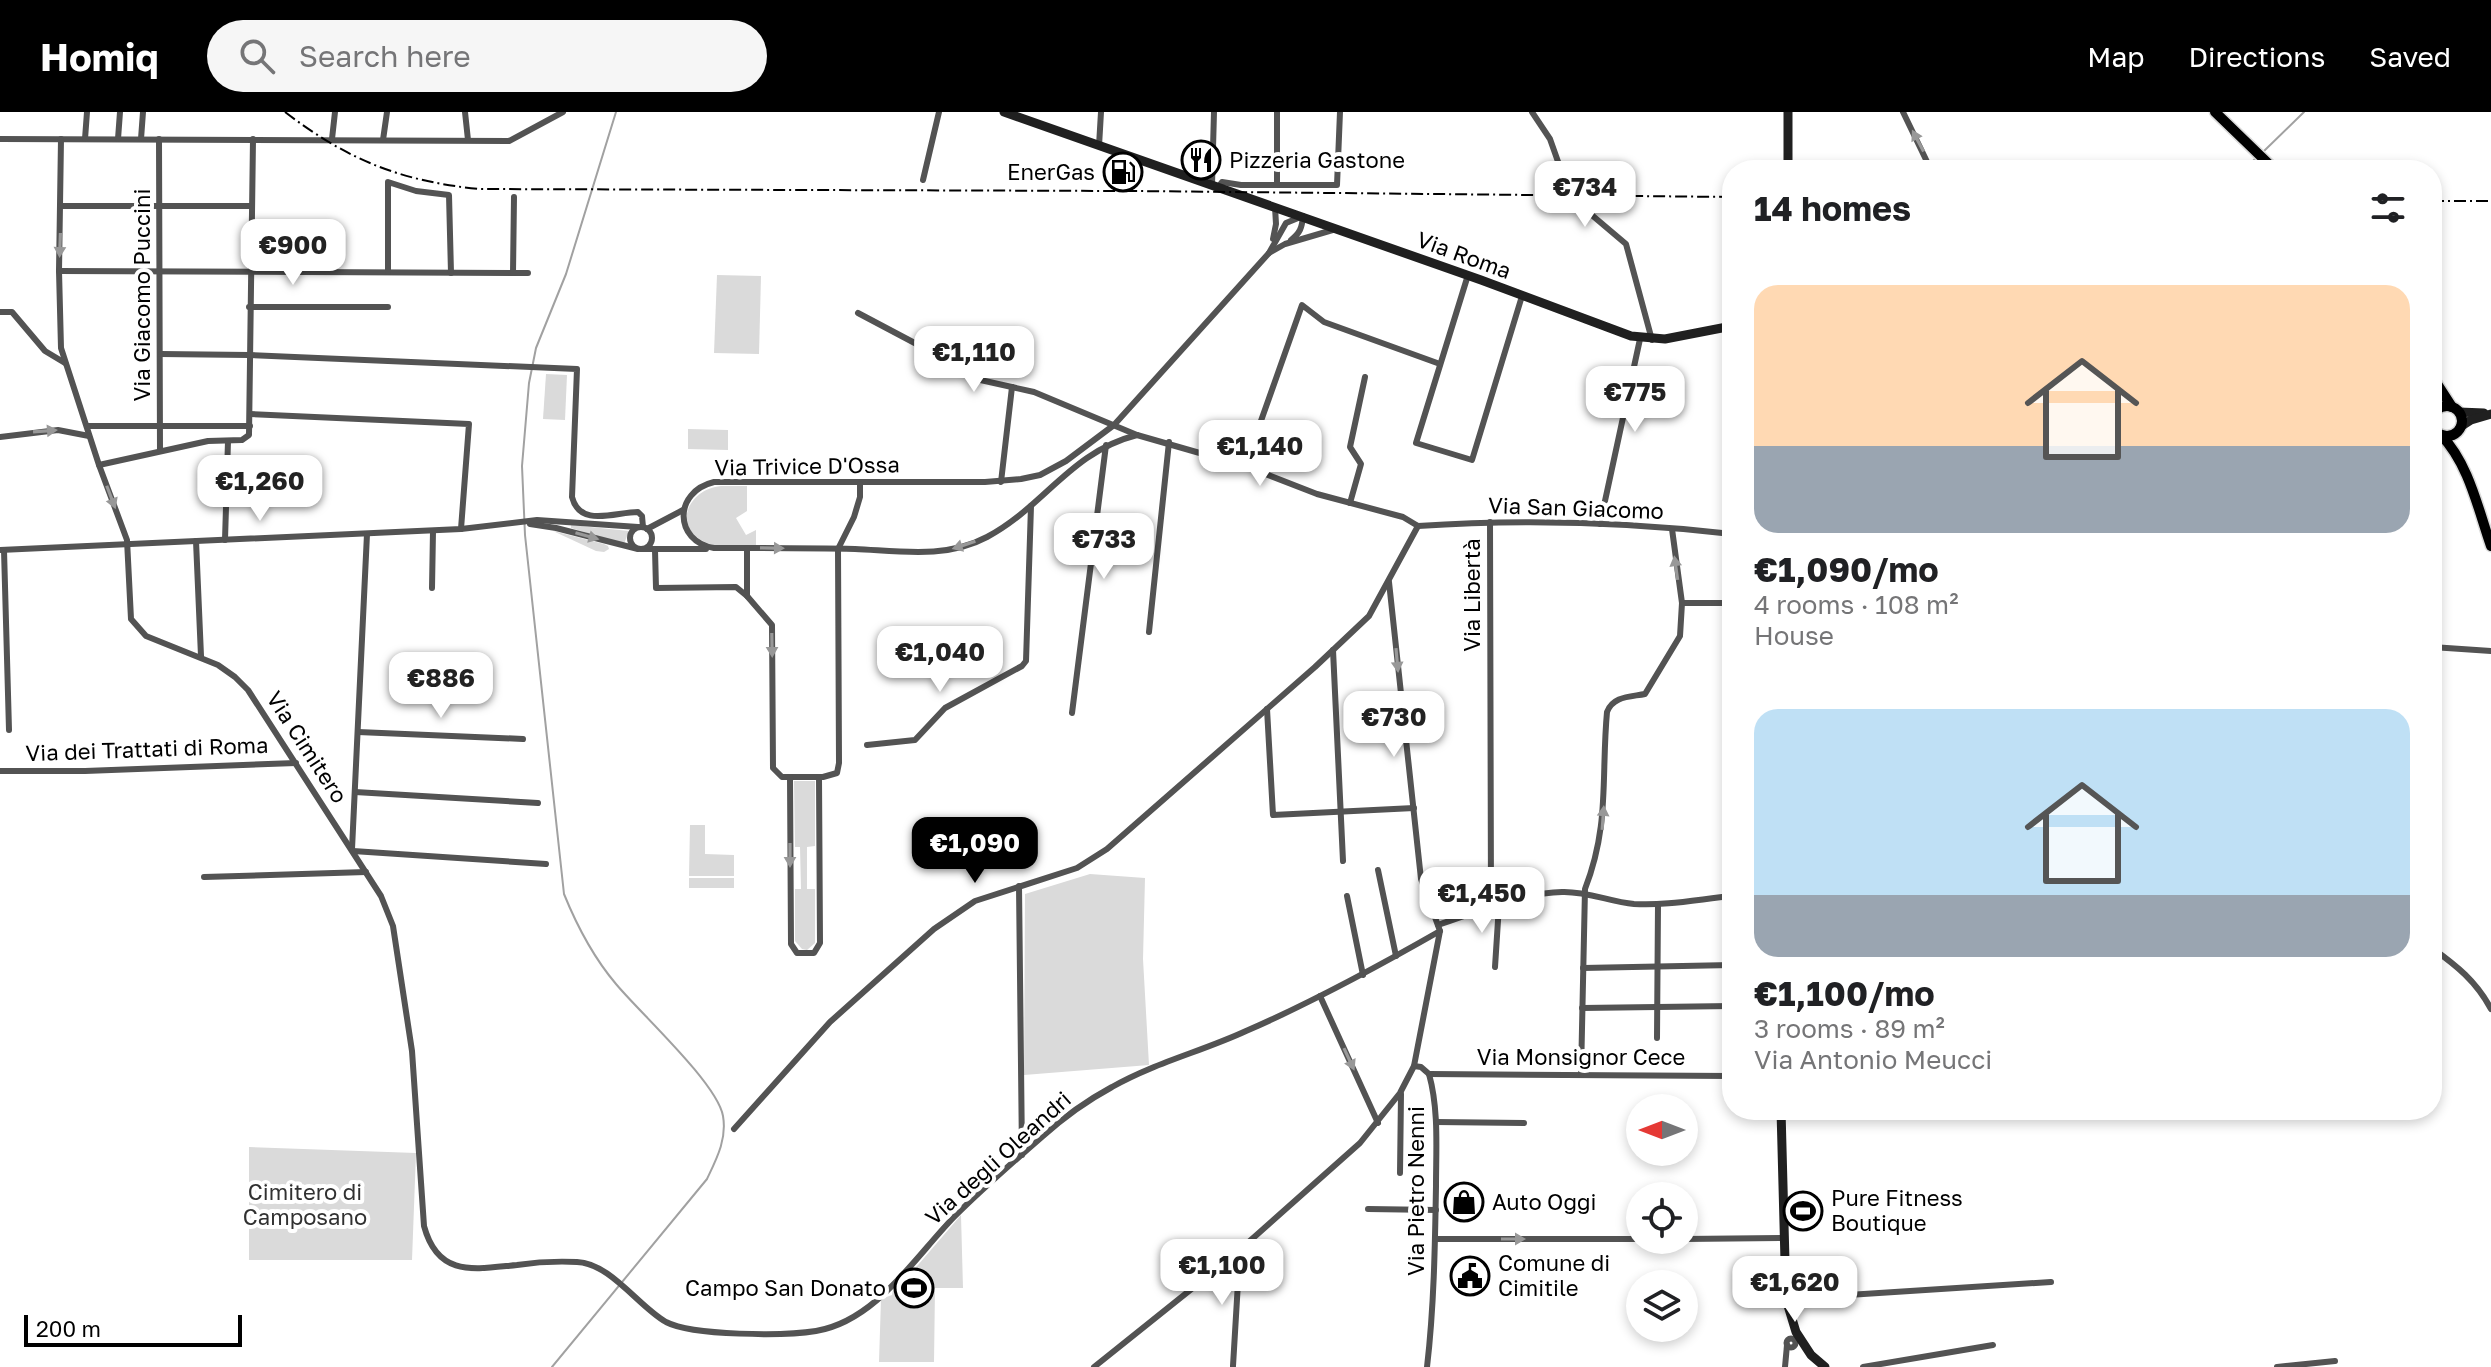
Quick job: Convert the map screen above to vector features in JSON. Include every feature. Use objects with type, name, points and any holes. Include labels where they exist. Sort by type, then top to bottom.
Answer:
[{"type":"main road","points":[[2215,112],[2265,160]]},
{"type":"main road","points":[[2442,391],[2462,420],[2464,469]]},
{"type":"main road","points":[[2442,407],[2456,410]]},
{"type":"main road","points":[[2442,432],[2451,435],[2460,429]]},
{"type":"main road","points":[[2442,436],[2452,446],[2464,469],[2491,546]]},
{"type":"street","points":[[85,139],[87,112]]},
{"type":"street","points":[[118,139],[120,112]]},
{"type":"street","points":[[141,139],[143,112]]},
{"type":"street","points":[[332,139],[335,112]]},
{"type":"street","points":[[383,140],[387,112]]},
{"type":"street","points":[[465,112],[468,140]]},
{"type":"street","points":[[0,139],[509,141],[563,112]]},
{"type":"street","points":[[923,180],[939,112]]},
{"type":"street","name":"Via Roma","points":[[1004,112],[1303,216],[1640,339],[1652,340],[1722,328]]},
{"type":"street","points":[[1099,146],[1101,112]]},
{"type":"street","points":[[1214,112],[1215,186],[1222,182],[1241,185],[1337,185],[1340,112]]},
{"type":"street","points":[[1277,112],[1277,185]]},
{"type":"street","points":[[1532,112],[1550,139],[1573,204],[1587,211],[1626,244],[1652,340]]},
{"type":"street","points":[[1788,112],[1788,160]]},
{"type":"street","points":[[1903,112],[1926,160]]},
{"type":"street","name":"Via Cimitero","points":[[61,139],[59,330],[65,363],[127,545],[129,612],[135,625],[146,636],[201,656],[235,677],[248,690],[381,896],[393,926],[412,1051],[423,1217],[429,1242],[443,1260],[472,1270],[542,1262],[582,1262],[610,1275]]},
{"type":"street","name":"Via Giacomo Puccini","points":[[159,139],[160,451]]},
{"type":"street","points":[[99,465],[208,441],[242,440],[249,435],[253,139]]},
{"type":"street","points":[[388,272],[388,182],[416,191],[449,195],[451,273]]},
{"type":"street","points":[[513,273],[514,197]]},
{"type":"street","points":[[61,206],[251,206]]},
{"type":"street","name":"Via Trivice D'Ossa","points":[[1269,253],[1276,224],[1275,207]]},
{"type":"street","points":[[1272,243],[1286,223],[1303,216]]},
{"type":"street","name":"Via Trivice D'Ossa","points":[[643,528],[683,510],[692,494],[703,485],[714,482],[1001,482],[1040,475],[1066,461],[1114,425],[1269,253],[1298,235],[1303,216]]},
{"type":"street","name":"Via Trivice D'Ossa","points":[[1285,244],[1336,229]]},
{"type":"street","points":[[59,271],[528,273]]},
{"type":"street","points":[[1468,275],[1416,443],[1472,460],[1522,296]]},
{"type":"street","points":[[1245,466],[1302,305],[1324,322],[1440,364]]},
{"type":"street","points":[[249,307],[388,307]]},
{"type":"street","points":[[0,312],[12,312],[45,351],[65,363]]},
{"type":"street","points":[[734,1129],[830,1022],[934,929],[975,901],[1077,868],[1107,849],[1267,709],[1369,616],[1418,526],[1403,517],[1317,494],[1245,466],[1137,435],[1034,392],[976,379],[858,313]]},
{"type":"street","points":[[1600,524],[1640,339]]},
{"type":"street","points":[[161,354],[577,369],[574,505],[578,512],[585,515],[614,516],[638,512],[642,516],[643,528]]},
{"type":"street","points":[[1350,503],[1361,464],[1350,447],[1365,377]]},
{"type":"street","points":[[1001,482],[1012,387]]},
{"type":"street","points":[[2456,410],[2491,414]]},
{"type":"street","points":[[250,414],[469,424],[461,529]]},
{"type":"street","points":[[2460,429],[2471,420],[2491,414]]},
{"type":"street","points":[[87,426],[250,426]]},
{"type":"street","points":[[0,437],[58,430],[89,436]]},
{"type":"street","points":[[537,522],[640,549],[937,552],[985,538],[1031,506],[1062,475],[1106,445],[1137,435]]},
{"type":"street","points":[[225,540],[228,441]]},
{"type":"street","points":[[1149,632],[1169,442]]},
{"type":"street","points":[[1072,713],[1106,445]]},
{"type":"street","points":[[655,550],[656,588],[736,587],[772,625],[773,768],[782,777],[819,777],[837,773],[838,549],[854,517],[860,484]]},
{"type":"street","points":[[867,745],[915,740],[945,708],[1026,661],[1031,506]]},
{"type":"street","points":[[683,510],[691,535],[699,543],[714,548]]},
{"type":"street","points":[[9,730],[4,678],[2,550],[433,531],[537,522],[643,528],[651,533],[652,541],[647,548],[640,549],[633,546],[630,538],[633,530],[643,528]]},
{"type":"street","name":"Via San Giacomo","points":[[1418,526],[1490,522],[1600,524],[1722,533]]},
{"type":"street","name":"Via Libertà","points":[[1490,522],[1495,967]]},
{"type":"street","points":[[1581,1075],[1584,893],[1599,848],[1602,827],[1608,709],[1616,700],[1645,694],[1680,636],[1682,603],[1672,529]]},
{"type":"street","points":[[432,588],[433,531]]},
{"type":"street","points":[[367,534],[353,850],[546,864]]},
{"type":"street","points":[[196,541],[201,656]]},
{"type":"street","points":[[747,548],[747,596]]},
{"type":"street","points":[[1094,1367],[1234,1255],[1352,1150],[1378,1123],[1414,1066],[1439,928],[1421,879],[1389,582]]},
{"type":"street","points":[[1682,603],[1722,603]]},
{"type":"street","points":[[2442,648],[2491,651]]},
{"type":"street","points":[[1333,650],[1343,861]]},
{"type":"street","points":[[1267,709],[1273,815],[1414,808]]},
{"type":"street","points":[[358,732],[523,739]]},
{"type":"street","name":"Via dei Trattati di Roma","points":[[0,771],[296,763]]},
{"type":"street","points":[[790,777],[791,944],[797,953],[806,955],[814,953],[820,943],[819,777]]},
{"type":"street","points":[[355,792],[538,803]]},
{"type":"street","points":[[1378,870],[1396,956]]},
{"type":"street","points":[[204,877],[366,872]]},
{"type":"street","points":[[1019,886],[1022,1155]]},
{"type":"street","name":"Via degli Oleandri","points":[[610,1275],[659,1318],[685,1329],[800,1332],[830,1327],[851,1318],[878,1299],[954,1218],[1022,1155],[1065,1118],[1115,1085],[1249,1030],[1320,996],[1363,975],[1439,928],[1495,906],[1559,892],[1584,893],[1630,904],[1658,905],[1722,897]]},
{"type":"street","points":[[1347,896],[1363,975]]},
{"type":"street","points":[[1657,1038],[1658,905]]},
{"type":"street","points":[[2442,955],[2464,971],[2481,990],[2491,1009]]},
{"type":"street","points":[[1583,968],[1722,965]]},
{"type":"street","points":[[1320,996],[1378,1123]]},
{"type":"street","points":[[1582,1008],[1722,1006]]},
{"type":"street","name":"Via Pietro Nenni","points":[[1414,1066],[1421,1067],[1429,1074],[1436,1122],[1432,1328],[1427,1367]]},
{"type":"street","name":"Via Monsignor Cece","points":[[1429,1074],[1722,1076]]},
{"type":"street","points":[[1400,1173],[1401,1090]]},
{"type":"street","points":[[1781,1120],[1786,1299],[1792,1323],[1807,1350],[1825,1367]]},
{"type":"street","points":[[1436,1122],[1524,1123]]},
{"type":"street","points":[[1368,1209],[1436,1210]]},
{"type":"street","points":[[1698,1239],[1784,1238]]},
{"type":"street","points":[[1435,1239],[1626,1239]]},
{"type":"street","points":[[1233,1366],[1240,1249]]},
{"type":"street","points":[[1786,1299],[2051,1282]]},
{"type":"street","points":[[1785,1367],[1792,1323]]},
{"type":"street","points":[[1789,1344],[1807,1350]]},
{"type":"street","points":[[1863,1367],[1993,1345]]},
{"type":"street","points":[[2277,1367],[2335,1361]]},
{"type":"green space","points":[[717,275],[761,276],[759,354],[714,353]]},
{"type":"green space","points":[[546,374],[567,375],[565,420],[543,419]]},
{"type":"green space","points":[[688,429],[728,430],[728,450],[688,449]]},
{"type":"green space","points":[[721,486],[747,486],[747,511],[736,518],[746,535],[756,530],[756,546],[711,544],[695,535],[689,527],[688,509],[693,501],[700,494]]},
{"type":"green space","points":[[571,525],[629,531],[624,544],[571,528]]},
{"type":"green space","points":[[553,531],[604,544],[609,549],[596,551]]},
{"type":"green space","points":[[794,781],[815,781],[815,846],[807,847],[807,889],[815,889],[815,943],[807,950],[795,941],[795,889],[801,889],[800,847],[795,847]]},
{"type":"green space","points":[[690,825],[705,825],[705,854],[734,855],[734,876],[689,876]]},
{"type":"green space","points":[[1090,874],[1145,878],[1143,959],[1149,1065],[1024,1075],[1025,894]]},
{"type":"green space","points":[[689,878],[734,878],[734,888],[689,888]]},
{"type":"green space","name":"Cimitero di Camposano","points":[[249,1147],[416,1153],[412,1260],[249,1260]]},
{"type":"green space","name":"Campo San Donato","points":[[961,1215],[963,1288],[935,1288],[934,1362],[879,1362],[881,1299],[892,1295],[893,1289]]},
{"type":"waterway","points":[[552,1367],[707,1179],[724,1133],[718,1102],[693,1067],[608,974],[587,941],[564,894],[525,535],[522,466],[529,383],[536,348],[566,274],[616,112]]},
{"type":"waterway","points":[[2264,151],[2304,112]]},
{"type":"railway","points":[[285,112],[331,143],[376,166],[424,180],[479,189],[1722,197]]},
{"type":"railway","points":[[2442,201],[2491,201]]},
{"type":"place","name":"Pizzeria Gastone","points":[[1201,160]]},
{"type":"place","name":"EnerGas","points":[[1123,172]]},
{"type":"place","name":"Auto Oggi","points":[[1464,1202]]},
{"type":"place","name":"Pure Fitness Boutique","points":[[1803,1211]]},
{"type":"place","name":"Comune di Cimitile","points":[[1470,1276]]},
{"type":"place","name":"Campo San Donato","points":[[914,1288]]}]
